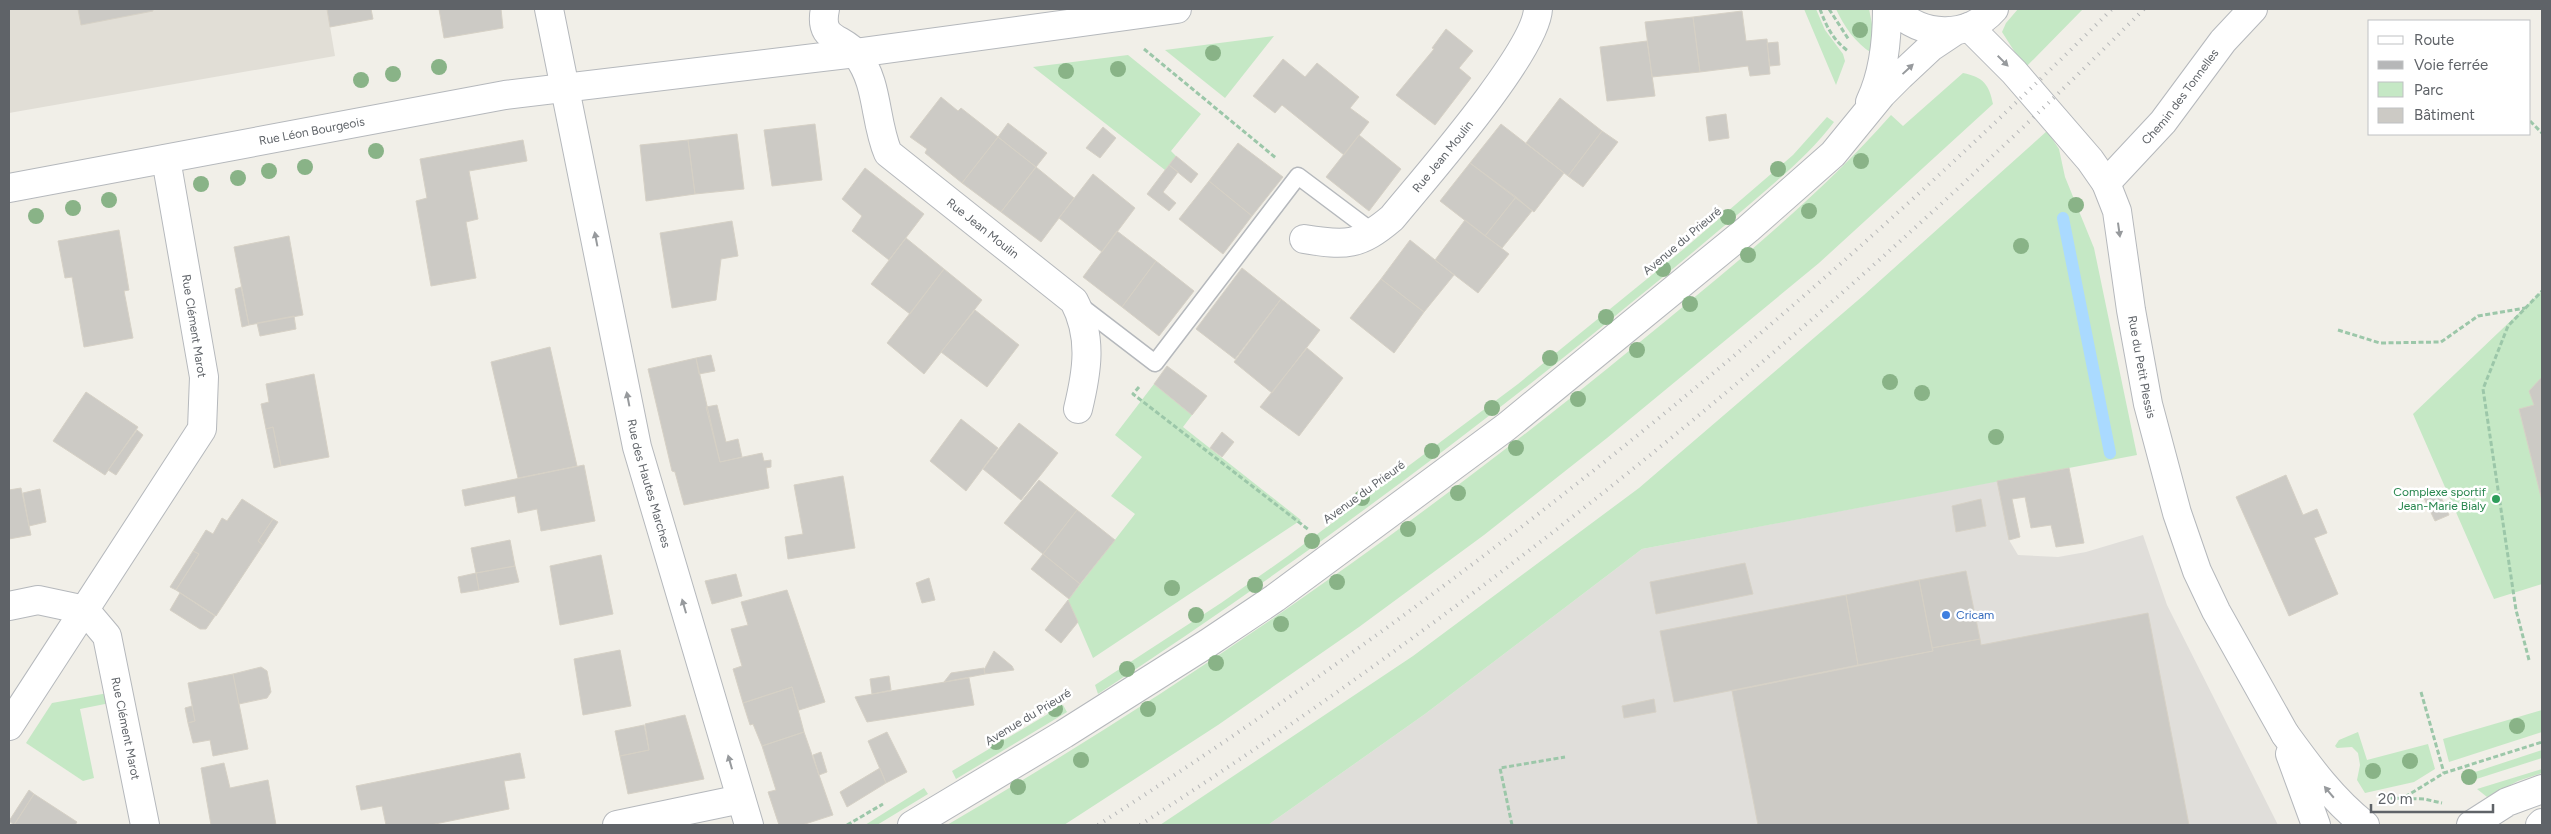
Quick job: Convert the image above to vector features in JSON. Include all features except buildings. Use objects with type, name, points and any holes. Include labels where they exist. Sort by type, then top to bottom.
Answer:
[{"type":"street","name":"Rue Jean Moulin","points":[[825,9],[823,19],[827,32],[856,53],[872,79],[880,133],[888,152],[1074,301]]},
{"type":"street","points":[[856,53],[1177,9]]},
{"type":"street","name":"Rue Jean Moulin","points":[[1304,239],[1339,243],[1360,241],[1374,233],[1392,218],[1494,92],[1527,39],[1538,9]]},
{"type":"street","points":[[1862,117],[1874,93],[1882,68],[1887,40],[1887,9]]},
{"type":"street","points":[[1894,9],[1916,26],[1936,31],[1962,29]]},
{"type":"street","points":[[912,825],[1064,734],[1208,643],[1274,598],[1506,427],[1748,229],[1833,154],[1882,94],[1931,47],[1980,21],[1994,9]]},
{"type":"street","name":"Chemin des Tonnelles","points":[[2106,184],[2163,122],[2223,41],[2253,9]]},
{"type":"street","name":"Rue des Hautes Marches","points":[[552,22],[637,448],[749,825]]},
{"type":"street","name":"Rue du Petit Plessis","points":[[1962,29],[2014,72],[2090,160],[2106,184],[2117,211],[2131,310],[2158,448],[2177,513],[2197,571],[2216,611],[2285,734],[2328,792],[2356,818]]},
{"type":"street","name":"Rue Léon Bourgeois","points":[[9,188],[505,95],[856,53]]},
{"type":"street","name":"Rue Clément Marot","points":[[9,726],[202,429],[204,377],[166,159]]},
{"type":"street","points":[[1074,301],[1081,314],[1087,347],[1088,368],[1078,409]]},
{"type":"street","points":[[9,606],[38,600],[85,610]]},
{"type":"street","name":"Rue Clément Marot","points":[[85,610],[107,636],[145,825]]},
{"type":"street","name":"Rue du Petit Plessis","points":[[2285,734],[2294,769],[2316,825]]},
{"type":"street","points":[[2474,824],[2507,802],[2542,789]]},
{"type":"street","points":[[618,825],[741,800]]},
{"type":"lane","points":[[1074,301],[1155,364],[1298,176],[1374,233]]},
{"type":"path","points":[[1820,9],[1827,27],[1846,50],[1882,68]]},
{"type":"path","points":[[1829,9],[1833,18],[1853,44]]},
{"type":"path","points":[[1116,17],[1146,52],[1298,176]]},
{"type":"path","points":[[2531,122],[2542,133]]},
{"type":"path","points":[[2529,660],[2516,610],[2483,389],[2508,326],[2542,291]]},
{"type":"path","points":[[2338,330],[2380,343],[2441,342],[2478,316],[2526,308]]},
{"type":"path","points":[[1155,364],[1133,394],[1310,531]]},
{"type":"path","name":"Avenue du Prieuré","points":[[1304,536],[1318,525]]},
{"type":"path","points":[[2421,692],[2444,774]]},
{"type":"path","points":[[2405,797],[2444,774],[2542,742]]},
{"type":"path","points":[[1512,825],[1500,768],[1565,757]]},
{"type":"path","points":[[2356,818],[2375,800],[2405,797],[2443,804],[2474,824]]},
{"type":"path","points":[[847,825],[886,803]]},
{"type":"shaded area","points":[[9,9],[327,9],[335,56],[9,113]]},
{"type":"shaded area","points":[[1997,481],[2009,540],[2018,555],[2058,557],[2086,552],[2143,535],[2167,605],[2278,825],[1268,825],[1425,714],[1642,549]]},
{"type":"green space","points":[[1804,9],[1816,9],[1825,30],[1843,54],[1845,61],[1836,85]]},
{"type":"green space","points":[[1836,9],[1869,9],[1873,29],[1872,53],[1851,34]]},
{"type":"green space","points":[[2018,9],[2083,9],[2025,68],[2002,32],[2006,23]]},
{"type":"green space","points":[[1274,36],[1225,98],[1165,50]]},
{"type":"green space","points":[[1128,55],[1201,114],[1171,151],[1176,156],[1165,170],[1033,67]]},
{"type":"green space","points":[[1963,73],[1980,79],[1987,86],[1993,104],[1819,263],[1607,438],[1484,535],[1359,627],[1218,725],[1064,825],[947,825],[1126,716],[1214,658],[1386,539],[1553,412],[1735,264],[1800,207],[1862,147],[1891,115],[1903,126]]},
{"type":"green space","points":[[1827,117],[1834,122],[1815,145],[1794,165],[1691,254],[1567,355],[1370,506],[1235,602],[1098,694],[1095,685],[1221,603],[1288,556],[1518,384],[1685,248],[1793,155]]},
{"type":"green space","points":[[2047,131],[2059,149],[2065,177],[2094,248],[2137,455],[1642,549],[1425,714],[1268,825],[1160,825],[1413,656],[1639,488],[1864,295]]},
{"type":"green space","name":"Complexe sportif Jean-Marie Bialy","points":[[2542,291],[2542,584],[2494,599],[2413,414]]},
{"type":"green space","points":[[1154,384],[1192,415],[1183,427],[1301,520],[1093,658],[1068,600],[1135,514],[1111,496],[1142,457],[1115,435]]},
{"type":"green space","points":[[108,693],[110,703],[80,709],[94,778],[83,781],[26,743],[52,703]]},
{"type":"green space","points":[[1063,705],[1067,712],[956,779],[952,771]]},
{"type":"green space","points":[[2542,710],[2542,732],[2449,762],[2443,739]]},
{"type":"green space","points":[[2358,732],[2367,760],[2428,744],[2435,769],[2414,782],[2365,793],[2357,780],[2360,765],[2358,753],[2352,747],[2337,748],[2335,746],[2339,740]]},
{"type":"green space","points":[[2542,750],[2542,758],[2464,783],[2463,776]]},
{"type":"green space","points":[[2542,769],[2542,773],[2518,781],[2487,797],[2477,789]]},
{"type":"green space","points":[[924,788],[928,794],[877,825],[865,825]]},
{"type":"waterway","points":[[2063,218],[2110,453]]},
{"type":"railway","points":[[1098,825],[1234,735],[1368,642],[1627,444],[1752,340],[1875,233],[1995,123],[2112,9]]},
{"type":"railway","points":[[1140,825],[1275,735],[1407,642],[1537,545],[1664,444],[1788,340],[1910,233],[2144,9]]},
{"type":"place","name":"Complexe sportif Jean-Marie Bialy","points":[[2496,499]]},
{"type":"place","name":"Cricam","points":[[1946,615]]}]
